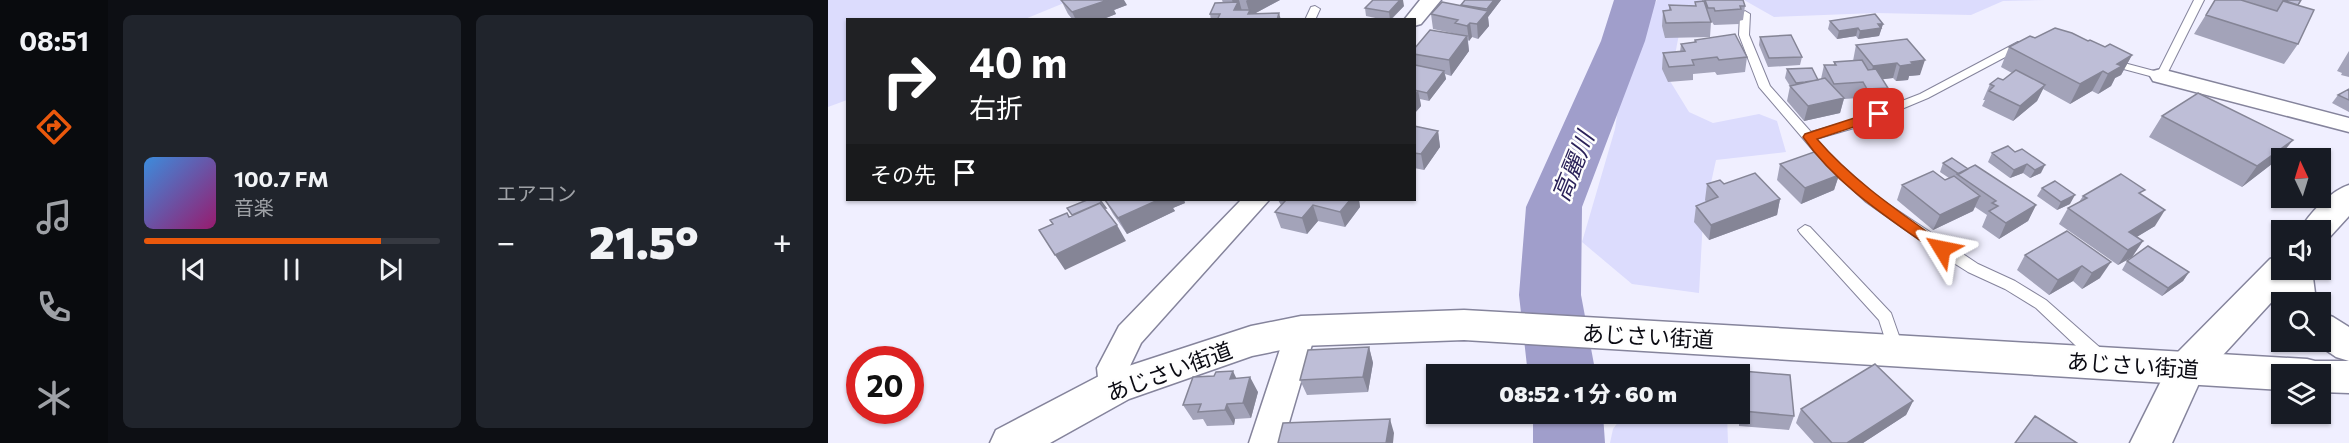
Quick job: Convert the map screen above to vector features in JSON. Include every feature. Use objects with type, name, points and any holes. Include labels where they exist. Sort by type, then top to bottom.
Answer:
[{"type":"main road","points":[[2326,220],[2349,196]]},
{"type":"main road","points":[[2151,443],[2187,368],[2271,280]]},
{"type":"main road","name":"あじさい街道","points":[[1011,443],[1115,387],[1251,341],[1301,331],[1464,325],[2271,373]]},
{"type":"main road","points":[[2331,334],[2349,346]]},
{"type":"main road","points":[[2331,376],[2349,377]]},
{"type":"street","points":[[1416,18],[1431,0]]},
{"type":"street","points":[[2161,76],[2349,125]]},
{"type":"street","points":[[1115,387],[1113,368],[1130,335],[1255,201]]},
{"type":"street","points":[[1266,443],[1301,331]]},
{"type":"lane","points":[[2095,58],[2161,76],[2199,0]]},
{"type":"lane","points":[[1745,14],[1744,35],[1765,87],[1828,160],[1871,199],[1950,254],[2041,304],[2106,363]]},
{"type":"lane","points":[[1809,137],[1857,123],[1924,96],[2029,40]]},
{"type":"lane","points":[[1805,230],[1886,317],[1896,350]]},
{"type":"shaded area","points":[[828,0],[1062,0],[1064,3],[1027,18],[846,18],[846,100],[828,107]]},
{"type":"shaded area","points":[[1657,0],[1717,0],[1680,29],[1670,81],[1689,112],[1713,123],[1759,114],[1777,121],[1786,152],[1716,160],[1703,219],[1699,293],[1632,284],[1582,242],[1615,129],[1627,47]]},
{"type":"shaded area","points":[[1744,0],[2045,0],[2003,1],[1971,15],[1876,13],[1774,17]]},
{"type":"shaded area","points":[[1617,424],[1727,424],[1728,443],[1610,443],[1613,429]]},
{"type":"building","points":[[1061,0],[1108,0],[1072,12]]},
{"type":"building","points":[[1373,0],[1400,0],[1389,12],[1365,8]]},
{"type":"building","points":[[1465,0],[1494,0],[1487,9],[1461,5]]},
{"type":"building","points":[[1705,0],[1743,0],[1745,6],[1740,6],[1741,9],[1715,11],[1714,8],[1708,8]]},
{"type":"building","points":[[2215,0],[2241,0],[2277,11],[2283,1],[2314,10],[2298,44],[2206,15]]},
{"type":"building","points":[[2283,0],[2301,0],[2298,5]]},
{"type":"building","points":[[1704,1],[1711,22],[1666,23],[1663,11],[1671,10],[1669,5],[1696,6],[1695,2]]},
{"type":"building","points":[[1238,2],[1234,10],[1250,10],[1248,14],[1279,13],[1278,18],[1218,18],[1220,14],[1210,14],[1215,3]]},
{"type":"building","points":[[1442,2],[1488,11],[1477,24],[1470,23],[1467,26],[1455,23],[1458,20],[1431,14]]},
{"type":"building","points":[[1875,14],[1883,24],[1878,24],[1881,28],[1839,31],[1830,21]]},
{"type":"building","points":[[2055,28],[2105,47],[2110,44],[2132,55],[2117,64],[2122,66],[2108,74],[2103,71],[2080,84],[2009,47],[2030,36],[2035,38]]},
{"type":"building","points":[[1430,30],[1467,36],[1449,60],[1416,54],[1416,47]]},
{"type":"building","points":[[1735,34],[1747,57],[1692,60],[1694,65],[1669,67],[1663,53],[1685,51],[1681,44],[1696,42],[1695,40]]},
{"type":"building","points":[[1791,35],[1802,57],[1769,58],[1760,37]]},
{"type":"building","points":[[1907,39],[1925,60],[1900,66],[1897,63],[1873,66],[1856,45]]},
{"type":"building","points":[[1862,60],[1868,70],[1876,69],[1888,88],[1867,89],[1863,82],[1834,84],[1824,65],[1836,65],[1834,62]]},
{"type":"building","points":[[1416,65],[1444,71],[1427,93],[1416,90]]},
{"type":"building","points":[[1812,68],[1818,80],[1796,83],[1787,69]]},
{"type":"building","points":[[2016,70],[2045,85],[2020,106],[1989,91],[1994,86],[1990,84],[1998,78],[2003,80]]},
{"type":"building","points":[[1825,78],[1844,98],[1808,106],[1790,86]]},
{"type":"building","points":[[2349,89],[2349,100],[2338,95]]},
{"type":"building","points":[[2198,93],[2293,140],[2282,148],[2271,148],[2271,156],[2257,166],[2162,116]]},
{"type":"building","points":[[1416,126],[1438,131],[1421,154],[1416,153]]},
{"type":"building","points":[[2008,146],[2015,152],[2022,149],[2045,165],[2035,170],[2027,164],[2014,170],[1992,153]]},
{"type":"building","points":[[1814,152],[1839,175],[1805,188],[1780,164]]},
{"type":"building","points":[[1952,158],[1968,169],[1959,174],[1943,163]]},
{"type":"building","points":[[1975,165],[2036,205],[2006,223],[1989,211],[1998,206],[1992,203],[1996,201],[1957,174]]},
{"type":"building","points":[[1933,171],[1945,180],[1954,176],[1980,196],[1940,215],[1902,185]]},
{"type":"building","points":[[1755,173],[1780,199],[1711,225],[1696,206],[1718,197],[1707,184],[1720,180],[1724,184]]},
{"type":"building","points":[[2121,174],[2145,190],[2139,193],[2165,210],[2129,232],[2143,241],[2128,250],[2068,208],[2087,198],[2083,196]]},
{"type":"building","points":[[2055,181],[2075,195],[2061,202],[2042,188]]},
{"type":"building","points":[[1084,201],[1101,201],[1106,208],[1100,203],[1072,215],[1067,208]]},
{"type":"building","points":[[1106,201],[1156,201],[1118,218]]},
{"type":"building","points":[[1285,201],[1349,201],[1340,212],[1313,205],[1302,218],[1275,212]]},
{"type":"building","points":[[1100,203],[1117,225],[1055,255],[1039,230],[1053,224],[1050,220],[1067,213],[1069,217]]},
{"type":"building","points":[[2067,231],[2111,262],[2092,273],[2082,266],[2058,280],[2025,255]]},
{"type":"building","points":[[2148,246],[2189,272],[2168,288],[2127,261]]},
{"type":"building","points":[[1369,347],[1363,377],[1300,380],[1308,350]]},
{"type":"building","points":[[1875,364],[1913,401],[1847,443],[1832,443],[1801,409]]},
{"type":"building","points":[[1233,371],[1230,379],[1250,377],[1243,403],[1227,404],[1225,410],[1198,412],[1201,404],[1183,405],[1193,377],[1214,376],[1216,372]]},
{"type":"building","points":[[1750,372],[1790,375],[1794,416],[1750,412]]},
{"type":"building","points":[[2035,416],[2077,443],[2015,443]]},
{"type":"building","points":[[1390,419],[1386,443],[1278,443],[1283,423]]},
{"type":"waterway","name":"高麗川","points":[[1560,364],[1550,295],[1554,207],[1623,41],[1635,0]]},
{"type":"waterway","name":"高麗川","points":[[1569,424],[1569,443]]},
{"type":"route","points":[[1879,114],[1809,137],[1828,160],[1871,199],[1942,249]]}]
